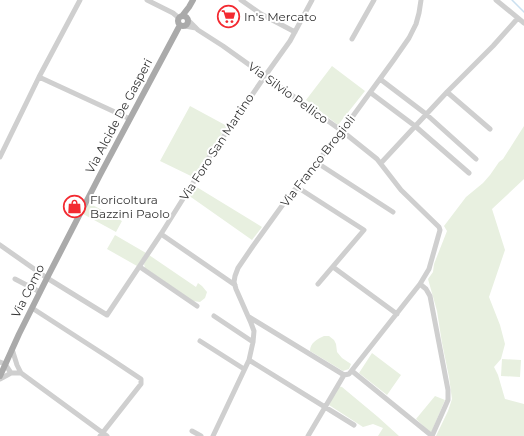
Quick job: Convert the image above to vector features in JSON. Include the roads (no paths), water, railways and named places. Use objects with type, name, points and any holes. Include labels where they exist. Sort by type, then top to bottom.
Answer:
[{"type":"main road","name":"Via Alcide De Gasperi","points":[[78,217],[184,20],[193,0]]},
{"type":"main road","name":"Via Como","points":[[0,377],[4,363],[78,217]]},
{"type":"street","points":[[0,157],[39,77],[80,0]]},
{"type":"street","name":"Via Silvio Pellico","points":[[147,0],[184,20],[190,27],[198,30],[265,76],[342,131],[381,163],[401,190],[439,227],[440,230],[429,268],[420,284]]},
{"type":"street","points":[[242,0],[261,14],[295,32]]},
{"type":"street","name":"Via Foro San Martino","points":[[47,278],[107,315],[140,267],[208,158],[290,41],[312,0]]},
{"type":"street","points":[[352,39],[374,0]]},
{"type":"street","name":"Via Franco Brogioli","points":[[235,285],[235,276],[238,268],[253,246],[297,187],[319,164],[394,61],[416,24],[421,0]]},
{"type":"street","points":[[496,0],[524,23]]},
{"type":"street","points":[[381,163],[518,18]]},
{"type":"street","points":[[39,77],[130,119]]},
{"type":"street","points":[[380,79],[426,114],[476,159]]},
{"type":"street","points":[[447,92],[490,129]]},
{"type":"street","points":[[371,93],[415,126],[468,173]]},
{"type":"street","points":[[319,164],[393,212]]},
{"type":"street","points":[[297,187],[364,230],[318,284]]},
{"type":"street","points":[[161,234],[235,285],[254,331],[249,360],[213,436]]},
{"type":"street","points":[[0,245],[47,278]]},
{"type":"street","points":[[140,267],[197,306]]},
{"type":"street","points":[[333,267],[397,314]]},
{"type":"street","points":[[15,279],[40,292]]},
{"type":"street","points":[[308,436],[344,375],[349,374],[352,371],[420,284],[426,289],[430,296],[448,390],[448,400],[432,436],[352,371]]},
{"type":"street","points":[[12,349],[21,373],[103,435],[141,384],[141,379],[32,308]]},
{"type":"street","points":[[214,316],[253,342]]},
{"type":"street","points":[[249,317],[344,375]]},
{"type":"street","points":[[200,341],[244,369]]},
{"type":"street","points":[[249,360],[326,406],[354,425]]},
{"type":"street","points":[[4,363],[17,365]]},
{"type":"street","points":[[4,363],[10,373]]},
{"type":"street","points":[[0,377],[10,373],[21,373]]},
{"type":"street","points":[[192,431],[201,436]]},
{"type":"waterway","points":[[512,0],[524,12]]},
{"type":"place","name":"In's Mercato","points":[[228,17]]},
{"type":"place","name":"Floricoltura Bazzini Paolo","points":[[75,207]]}]
